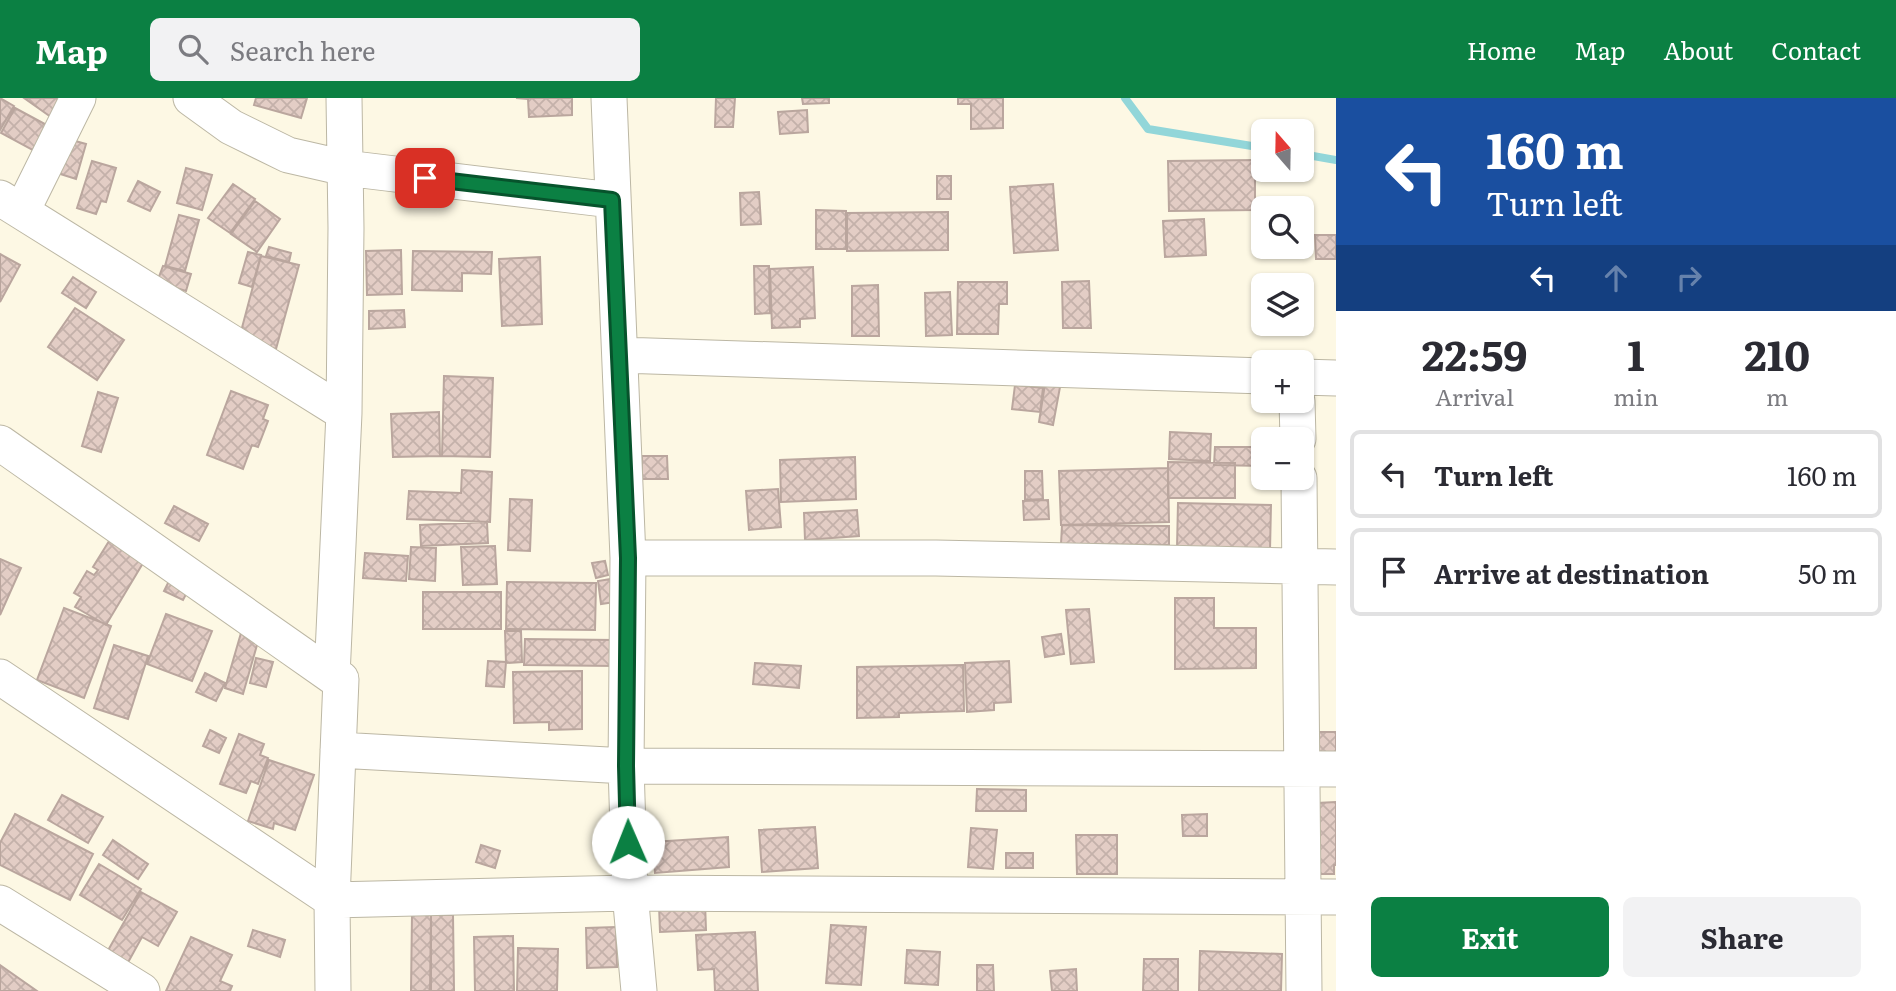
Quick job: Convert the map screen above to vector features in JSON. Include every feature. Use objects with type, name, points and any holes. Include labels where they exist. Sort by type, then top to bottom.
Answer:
[{"type":"street","points":[[78,98],[11,205],[344,413]]},
{"type":"street","points":[[191,98],[232,127],[288,155],[345,168],[612,200]]},
{"type":"street","points":[[332,676],[344,413],[344,98]]},
{"type":"street","points":[[609,98],[628,558],[626,766],[630,893],[639,991]]},
{"type":"street","points":[[620,355],[1251,376]]},
{"type":"street","points":[[1314,377],[1336,378]]},
{"type":"street","points":[[0,443],[332,676],[341,679],[332,900],[333,991]]},
{"type":"street","points":[[1299,490],[1301,566],[1319,768],[1319,897],[1304,991]]},
{"type":"street","points":[[628,558],[936,558],[1336,567]]},
{"type":"street","points":[[0,677],[332,900],[630,893],[1319,897]]},
{"type":"street","points":[[338,750],[626,766],[1319,768]]},
{"type":"street","points":[[0,903],[142,991]]},
{"type":"building","points":[[0,98],[14,106],[0,130]]},
{"type":"building","points":[[24,98],[67,98],[58,122]]},
{"type":"building","points":[[256,98],[307,98],[301,118],[254,105]]},
{"type":"building","points":[[516,98],[572,98],[572,115],[529,117],[528,99]]},
{"type":"building","points":[[716,98],[735,98],[733,127],[715,127]]},
{"type":"building","points":[[802,98],[829,98],[829,103],[803,104]]},
{"type":"building","points":[[958,98],[1003,98],[1003,128],[971,129],[971,104],[958,104]]},
{"type":"building","points":[[15,108],[54,129],[40,154],[1,133]]},
{"type":"building","points":[[807,110],[808,132],[780,134],[778,112]]},
{"type":"building","points":[[61,137],[86,144],[76,179],[51,171]]},
{"type":"building","points":[[1251,160],[1251,182],[1255,182],[1255,196],[1251,196],[1251,210],[1169,211],[1168,161]]},
{"type":"building","points":[[92,161],[116,168],[106,202],[101,201],[96,214],[77,208]]},
{"type":"building","points":[[186,168],[212,175],[202,210],[177,203]]},
{"type":"building","points":[[937,176],[951,176],[951,199],[937,199]]},
{"type":"building","points":[[138,181],[160,192],[150,211],[128,201]]},
{"type":"building","points":[[233,184],[255,199],[230,233],[208,218]]},
{"type":"building","points":[[1053,184],[1058,250],[1014,253],[1010,187]]},
{"type":"building","points":[[759,192],[761,224],[741,225],[740,193]]},
{"type":"building","points":[[255,201],[280,219],[257,252],[231,234]]},
{"type":"building","points":[[816,210],[846,211],[846,249],[816,249]]},
{"type":"building","points":[[948,212],[948,250],[847,251],[847,213]]},
{"type":"building","points":[[179,215],[199,220],[185,271],[165,266]]},
{"type":"building","points":[[1204,219],[1206,255],[1165,257],[1163,221]]},
{"type":"building","points":[[1315,235],[1336,235],[1336,259],[1316,259]]},
{"type":"building","points":[[269,247],[291,253],[289,262],[266,256]]},
{"type":"building","points":[[401,250],[402,294],[367,295],[366,251]]},
{"type":"building","points":[[413,251],[492,252],[491,274],[462,273],[462,291],[412,290]]},
{"type":"building","points":[[248,252],[261,255],[252,287],[239,283]]},
{"type":"building","points":[[0,254],[20,265],[0,302]]},
{"type":"building","points":[[261,256],[299,265],[276,349],[239,339]]},
{"type":"building","points":[[540,257],[542,324],[502,326],[499,259]]},
{"type":"building","points":[[163,266],[191,274],[186,291],[157,282]]},
{"type":"building","points":[[754,266],[769,266],[770,313],[755,314]]},
{"type":"building","points":[[813,267],[815,318],[800,319],[800,327],[772,328],[770,269]]},
{"type":"building","points":[[73,277],[96,292],[86,308],[62,293]]},
{"type":"building","points":[[1089,281],[1091,328],[1063,328],[1062,282]]},
{"type":"building","points":[[958,282],[1007,282],[1007,304],[999,304],[998,334],[957,334]]},
{"type":"building","points":[[878,285],[879,336],[852,336],[852,286]]},
{"type":"building","points":[[950,292],[952,335],[926,336],[925,293]]},
{"type":"building","points":[[75,308],[124,340],[97,380],[48,347]]},
{"type":"building","points":[[404,310],[405,327],[369,329],[369,311]]},
{"type":"building","points":[[444,376],[493,378],[490,457],[442,456]]},
{"type":"building","points":[[1045,384],[1060,387],[1053,425],[1039,422]]},
{"type":"building","points":[[1015,385],[1043,388],[1040,412],[1012,409]]},
{"type":"building","points":[[231,391],[268,405],[263,419],[268,421],[258,447],[252,445],[243,469],[207,455]]},
{"type":"building","points":[[98,392],[118,398],[101,452],[82,446]]},
{"type":"building","points":[[439,412],[440,456],[393,457],[391,414]]},
{"type":"building","points":[[1170,432],[1211,434],[1210,461],[1169,459]]},
{"type":"building","points":[[1215,447],[1251,447],[1251,466],[1214,465]]},
{"type":"building","points":[[642,456],[667,456],[668,479],[642,479]]},
{"type":"building","points":[[855,457],[856,499],[781,502],[780,460]]},
{"type":"building","points":[[1168,462],[1235,463],[1235,498],[1168,498]]},
{"type":"building","points":[[1168,468],[1169,522],[1061,525],[1059,471]]},
{"type":"building","points":[[462,470],[492,472],[490,522],[407,519],[409,491],[461,493]]},
{"type":"building","points":[[1025,471],[1042,471],[1043,499],[1025,500]]},
{"type":"building","points":[[778,489],[781,527],[749,530],[746,491]]},
{"type":"building","points":[[510,499],[532,500],[530,551],[508,550]]},
{"type":"building","points":[[1048,500],[1049,519],[1024,520],[1023,501]]},
{"type":"building","points":[[1178,503],[1271,505],[1270,550],[1177,548]]},
{"type":"building","points":[[174,506],[208,524],[199,541],[165,523]]},
{"type":"building","points":[[857,510],[859,536],[805,540],[804,513]]},
{"type":"building","points":[[487,522],[488,543],[421,546],[420,525]]},
{"type":"building","points":[[1062,525],[1169,526],[1169,545],[1061,544]]},
{"type":"building","points":[[114,533],[149,553],[106,625],[75,607],[81,597],[74,593],[87,571],[94,575],[98,570],[93,567]]},
{"type":"building","points":[[495,546],[497,584],[463,585],[461,547]]},
{"type":"building","points":[[411,547],[436,548],[435,581],[409,579]]},
{"type":"building","points":[[365,553],[408,556],[406,581],[363,578]]},
{"type":"building","points":[[0,559],[21,568],[0,615]]},
{"type":"building","points":[[605,561],[608,575],[596,578],[592,563]]},
{"type":"building","points":[[174,571],[193,581],[183,600],[164,591]]},
{"type":"building","points":[[611,579],[615,602],[601,604],[598,581]]},
{"type":"building","points":[[507,582],[596,583],[595,630],[506,629]]},
{"type":"building","points":[[423,592],[501,592],[501,629],[423,629]]},
{"type":"building","points":[[1175,598],[1214,598],[1214,628],[1256,628],[1256,668],[1175,669]]},
{"type":"building","points":[[64,608],[111,626],[84,698],[37,680]]},
{"type":"building","points":[[1089,609],[1094,662],[1071,664],[1066,610]]},
{"type":"building","points":[[166,614],[212,631],[192,681],[147,664]]},
{"type":"building","points":[[505,631],[521,631],[522,662],[506,663]]},
{"type":"building","points":[[241,633],[259,638],[243,694],[225,688]]},
{"type":"building","points":[[1061,634],[1064,654],[1045,657],[1042,637]]},
{"type":"building","points":[[525,639],[615,640],[615,666],[524,665]]},
{"type":"building","points":[[114,645],[148,656],[128,719],[94,708]]},
{"type":"building","points":[[256,658],[273,662],[266,687],[250,683]]},
{"type":"building","points":[[488,661],[506,662],[504,687],[486,686]]},
{"type":"building","points":[[1009,661],[1011,702],[994,703],[994,710],[967,712],[965,663]]},
{"type":"building","points":[[755,663],[801,666],[799,688],[753,684]]},
{"type":"building","points":[[963,665],[964,711],[899,713],[899,717],[857,718],[857,667]]},
{"type":"building","points":[[582,671],[582,729],[549,730],[549,722],[514,723],[513,672]]},
{"type":"building","points":[[205,673],[225,683],[216,701],[196,692]]},
{"type":"building","points":[[210,730],[226,738],[219,753],[203,746]]},
{"type":"building","points":[[1319,732],[1336,732],[1336,753],[1319,753]]},
{"type":"building","points":[[239,734],[264,744],[260,755],[268,758],[258,784],[251,781],[246,793],[220,784]]},
{"type":"building","points":[[269,760],[314,775],[295,830],[274,823],[273,829],[248,821]]},
{"type":"building","points":[[977,789],[1026,790],[1026,811],[976,811]]},
{"type":"building","points":[[62,795],[103,817],[88,843],[48,820]]},
{"type":"building","points":[[1336,802],[1334,874],[1317,874],[1317,803]]},
{"type":"building","points":[[15,814],[93,854],[70,900],[0,865],[0,843]]},
{"type":"building","points":[[1207,814],[1207,836],[1183,836],[1182,815]]},
{"type":"building","points":[[815,827],[818,868],[762,872],[759,830]]},
{"type":"building","points":[[971,828],[997,830],[993,869],[968,867]]},
{"type":"building","points":[[1076,835],[1117,835],[1117,874],[1077,874]]},
{"type":"building","points":[[728,837],[729,867],[655,873],[653,842]]},
{"type":"building","points":[[113,840],[148,864],[138,879],[103,855]]},
{"type":"building","points":[[481,845],[500,851],[495,868],[476,862]]},
{"type":"building","points":[[1006,853],[1033,853],[1033,868],[1006,868]]},
{"type":"building","points":[[99,864],[141,889],[122,920],[80,895]]},
{"type":"building","points":[[141,892],[177,912],[158,946],[142,937],[126,966],[106,954]]},
{"type":"building","points":[[705,902],[706,930],[660,932],[659,905]]},
{"type":"building","points":[[412,915],[431,915],[430,991],[411,991]]},
{"type":"building","points":[[431,915],[453,915],[454,991],[431,991]]},
{"type":"building","points":[[831,925],[866,927],[861,985],[826,983]]},
{"type":"building","points":[[616,927],[617,967],[587,968],[586,928]]},
{"type":"building","points":[[253,930],[285,940],[280,957],[248,946]]},
{"type":"building","points":[[755,932],[758,991],[715,991],[714,969],[698,970],[696,935]]},
{"type":"building","points":[[513,936],[514,991],[475,991],[474,937]]},
{"type":"building","points":[[191,937],[232,955],[220,981],[232,986],[230,991],[166,991]]},
{"type":"building","points":[[518,948],[558,949],[557,991],[517,991]]},
{"type":"building","points":[[907,950],[940,952],[938,985],[905,983]]},
{"type":"building","points":[[1200,951],[1282,954],[1281,991],[1199,991]]},
{"type":"building","points":[[1144,959],[1178,959],[1178,991],[1143,991]]},
{"type":"building","points":[[0,965],[37,991],[0,991]]},
{"type":"building","points":[[977,965],[993,965],[994,991],[977,991]]},
{"type":"building","points":[[1076,969],[1077,991],[1052,991],[1050,971]]},
{"type":"waterway","points":[[1125,98],[1148,129],[1251,146]]},
{"type":"waterway","points":[[1314,156],[1336,160]]},
{"type":"route","points":[[425,178],[612,200],[628,558],[628,842]]}]
